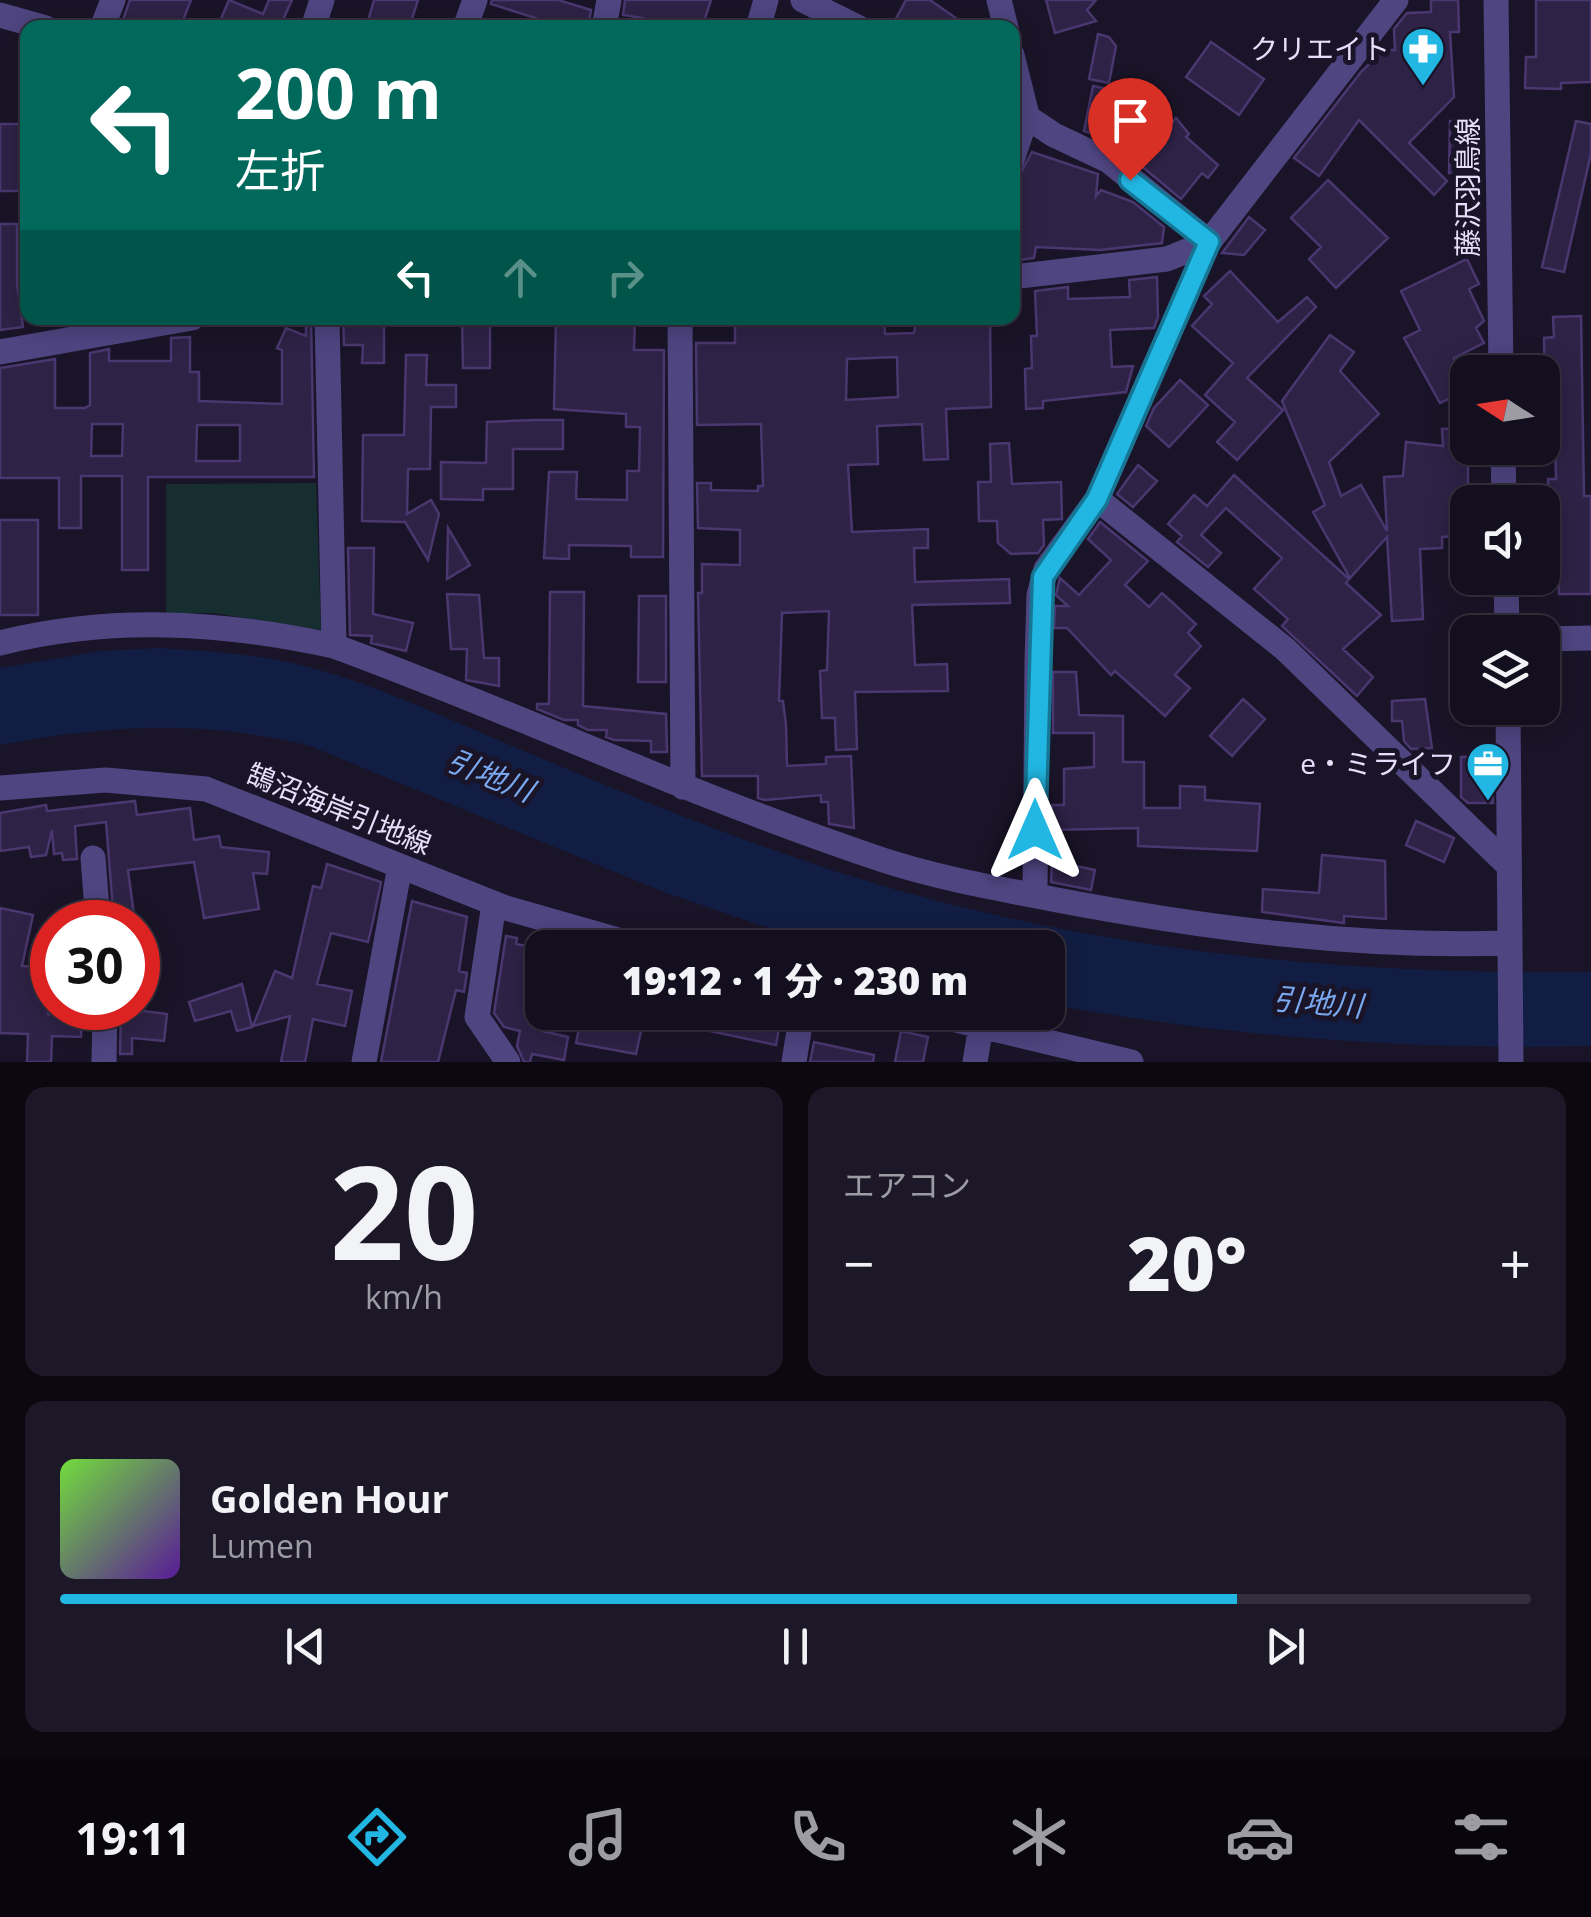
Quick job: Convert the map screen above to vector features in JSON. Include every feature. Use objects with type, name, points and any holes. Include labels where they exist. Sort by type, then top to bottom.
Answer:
[{"type":"street","points":[[804,0],[843,20]]},
{"type":"street","points":[[1035,895],[1040,595],[1049,564],[1097,499],[1209,242],[1396,0]]},
{"type":"street","name":"藤沢羽鳥線","points":[[1496,0],[1501,355]]},
{"type":"street","points":[[1020,111],[1054,135],[1109,162],[1209,242]]},
{"type":"street","points":[[1020,276],[1168,259],[1209,242]]},
{"type":"street","points":[[0,352],[152,325]]},
{"type":"street","points":[[327,325],[334,646]]},
{"type":"street","points":[[680,325],[683,786]]},
{"type":"street","points":[[1097,499],[1284,648],[1509,866]]},
{"type":"street","points":[[0,643],[106,624],[268,631],[334,646],[683,786],[886,862],[1035,895],[1307,937],[1430,946],[1510,943]]},
{"type":"street","points":[[1560,639],[1591,638]]},
{"type":"street","points":[[1508,725],[1511,1059]]},
{"type":"street","name":"鵠沼海岸引地線","points":[[0,788],[106,780],[206,789],[494,904],[584,930]]},
{"type":"street","points":[[94,858],[97,900]]},
{"type":"street","points":[[364,1062],[400,866]]},
{"type":"street","points":[[494,904],[477,1017],[508,1062]]},
{"type":"street","points":[[104,1062],[105,1030]]},
{"type":"street","points":[[794,1062],[799,1030]]},
{"type":"street","points":[[975,1062],[980,1030]]},
{"type":"street","points":[[995,1030],[1093,1058],[1131,1062]]},
{"type":"green space","points":[[316,483],[321,630],[214,613],[166,613],[166,484]]},
{"type":"water","name":"引地川","points":[[158,648],[218,652],[335,675],[769,848],[903,892],[999,916],[1195,950],[1294,961],[1492,972],[1591,972],[1591,1046],[1454,1046],[1318,1039],[1183,1025],[1065,1007],[1065,930],[775,930],[661,891],[310,746],[269,737],[192,729],[118,729],[0,745],[0,668],[101,651]]},
{"type":"building","points":[[130,0],[191,0],[183,20],[123,20]]},
{"type":"building","points":[[229,0],[263,14],[269,0],[292,0],[283,20],[220,20]]},
{"type":"building","points":[[374,0],[418,0],[412,20],[368,20]]},
{"type":"building","points":[[492,0],[558,0],[591,10],[589,20],[542,20],[491,4]]},
{"type":"building","points":[[625,0],[711,0],[705,20],[642,20],[623,15]]},
{"type":"building","points":[[906,0],[930,0],[959,20],[895,20]]},
{"type":"building","points":[[1046,0],[1096,0],[1087,10],[1096,21],[1055,33]]},
{"type":"building","points":[[1431,0],[1458,0],[1459,32],[1450,32],[1454,97],[1409,143],[1447,181],[1434,195],[1359,120],[1319,176],[1294,158],[1361,72],[1383,50],[1395,50],[1394,29],[1407,13],[1431,12]]},
{"type":"building","points":[[1536,0],[1591,0],[1591,82],[1561,83],[1561,89],[1525,88],[1526,57],[1536,57]]},
{"type":"building","points":[[1098,34],[1109,37],[1116,46],[1109,83],[1089,79]]},
{"type":"building","points":[[1211,42],[1264,79],[1239,115],[1186,77]]},
{"type":"building","points":[[1093,86],[1123,92],[1117,122],[1110,120],[1107,138],[1084,131]]},
{"type":"building","points":[[1176,118],[1189,134],[1186,137],[1218,165],[1208,178],[1202,173],[1181,199],[1139,164]]},
{"type":"building","points":[[1450,121],[1481,122],[1478,173],[1449,173]]},
{"type":"building","points":[[1576,121],[1591,124],[1591,153],[1564,272],[1542,267]]},
{"type":"building","points":[[0,124],[20,124],[20,191],[0,191]]},
{"type":"building","points":[[1032,152],[1098,174],[1096,196],[1101,190],[1133,202],[1164,227],[1162,243],[1100,250],[1036,247],[1034,258],[1020,260],[1020,174]]},
{"type":"building","points":[[1328,180],[1388,238],[1336,288],[1309,259],[1321,247],[1291,218]]},
{"type":"building","points":[[1249,217],[1265,230],[1244,255],[1222,253]]},
{"type":"building","points":[[0,224],[17,224],[17,284],[23,327],[0,330]]},
{"type":"building","points":[[1467,259],[1479,284],[1469,289],[1484,321],[1476,328],[1484,343],[1460,355],[1450,355],[1450,398],[1440,403],[1404,338],[1420,330],[1401,291]]},
{"type":"building","points":[[1230,271],[1278,322],[1307,297],[1316,307],[1247,378],[1283,410],[1237,460],[1217,442],[1235,422],[1205,395],[1233,363],[1192,326],[1212,304],[1204,296]]},
{"type":"building","points":[[1157,277],[1158,317],[1154,328],[1110,330],[1112,367],[1133,366],[1126,392],[1043,401],[1043,408],[1026,409],[1025,369],[1032,368],[1031,336],[1037,336],[1035,291],[1068,287],[1068,299],[1130,297],[1129,280]]},
{"type":"building","points":[[1581,316],[1584,496],[1591,496],[1591,594],[1560,594],[1560,485],[1548,485],[1548,479],[1556,479],[1556,465],[1560,465],[1560,355],[1544,355],[1544,338],[1554,337],[1553,317]]},
{"type":"building","points":[[306,325],[311,325],[314,477],[148,477],[148,570],[122,570],[122,476],[81,476],[81,528],[59,528],[59,478],[0,478],[0,368],[55,359],[55,408],[85,408],[90,405],[90,353],[109,349],[109,361],[171,361],[171,338],[190,337],[190,372],[199,372],[199,401],[282,404],[282,350],[277,348],[286,328],[306,336]],"holes":[[[92,424],[123,424],[122,456],[91,456]],[[197,425],[240,425],[240,461],[196,461]]]},
{"type":"building","points":[[343,325],[384,325],[384,363],[362,363],[363,345],[344,345]]},
{"type":"building","points":[[462,325],[490,325],[490,368],[463,368]]},
{"type":"building","points":[[556,325],[635,325],[634,350],[664,350],[663,557],[631,557],[631,546],[569,545],[569,559],[544,558],[549,472],[577,472],[576,499],[627,500],[627,471],[639,471],[640,427],[626,427],[626,414],[554,409]]},
{"type":"building","points":[[735,325],[884,325],[885,334],[914,333],[916,325],[990,325],[991,407],[946,409],[948,459],[924,460],[922,424],[877,426],[878,464],[848,465],[852,532],[928,529],[928,548],[914,548],[915,582],[1009,579],[1010,603],[912,605],[915,665],[947,664],[948,691],[855,692],[857,749],[836,750],[835,718],[822,718],[820,671],[827,670],[829,611],[782,613],[779,701],[783,701],[786,725],[787,766],[826,764],[826,757],[851,756],[854,828],[829,824],[828,802],[821,802],[821,795],[765,800],[758,798],[758,776],[702,776],[698,593],[702,593],[702,564],[740,565],[740,530],[698,528],[697,483],[711,483],[711,490],[758,491],[758,486],[763,486],[761,424],[697,425],[696,343],[735,343]],"holes":[[[897,357],[898,397],[846,400],[847,359]]]},
{"type":"building","points":[[1330,335],[1354,352],[1340,371],[1379,414],[1329,462],[1341,496],[1361,485],[1387,531],[1384,477],[1403,476],[1406,442],[1443,446],[1442,429],[1450,429],[1450,465],[1468,465],[1468,485],[1450,485],[1450,536],[1442,537],[1442,548],[1420,549],[1423,619],[1392,621],[1387,537],[1350,578],[1313,512],[1325,505],[1282,401]]},
{"type":"building","points":[[406,355],[427,355],[426,385],[456,385],[456,407],[431,407],[430,469],[408,469],[407,514],[431,500],[439,514],[428,560],[405,522],[362,521],[363,435],[404,435]]},
{"type":"building","points":[[1180,380],[1208,405],[1169,447],[1146,426],[1154,408]]},
{"type":"building","points":[[563,420],[563,449],[513,449],[513,489],[483,489],[483,500],[441,499],[441,462],[486,463],[487,422]]},
{"type":"building","points":[[1009,443],[1012,484],[1061,482],[1062,519],[1043,520],[1044,545],[1038,553],[1011,554],[998,543],[997,521],[979,521],[978,482],[991,482],[990,444]]},
{"type":"building","points":[[1138,465],[1157,481],[1133,507],[1117,494]]},
{"type":"building","points":[[1234,475],[1349,579],[1346,583],[1381,615],[1343,649],[1373,677],[1357,696],[1282,626],[1288,619],[1254,589],[1282,558],[1226,508],[1201,535],[1221,553],[1208,567],[1177,542],[1182,536],[1168,524],[1194,495],[1207,506]]},
{"type":"building","points":[[0,520],[38,520],[38,615],[0,615]]},
{"type":"building","points":[[1100,522],[1148,561],[1125,585],[1149,607],[1162,593],[1196,624],[1188,633],[1201,646],[1175,675],[1190,688],[1165,716],[1115,671],[1111,675],[1067,628],[1054,628],[1055,606],[1068,606],[1056,595],[1060,578],[1079,595],[1111,560],[1088,539]]},
{"type":"building","points":[[448,528],[470,565],[447,579]]},
{"type":"building","points":[[348,548],[374,548],[373,614],[413,623],[406,651],[371,643],[372,636],[350,635]]},
{"type":"building","points":[[550,592],[584,592],[583,706],[666,714],[667,752],[651,752],[651,741],[614,740],[606,737],[607,730],[588,730],[578,725],[578,720],[564,720],[537,709],[537,704],[549,704]]},
{"type":"building","points":[[447,594],[479,595],[484,658],[499,658],[499,686],[466,680],[467,649],[451,649]]},
{"type":"building","points":[[639,596],[666,596],[666,682],[638,682]]},
{"type":"building","points":[[1053,672],[1076,672],[1079,715],[1123,716],[1123,762],[1144,762],[1144,808],[1180,808],[1180,786],[1205,787],[1205,800],[1260,804],[1257,851],[1138,846],[1138,828],[1052,830],[1052,805],[1064,805],[1064,769],[1094,767],[1094,733],[1053,733]]},
{"type":"building","points":[[1243,699],[1265,719],[1232,756],[1210,736]]},
{"type":"building","points":[[1425,699],[1432,748],[1411,749],[1404,741],[1402,721],[1392,721],[1392,701]]},
{"type":"building","points":[[1492,756],[1493,803],[1468,803],[1461,797],[1461,757]]},
{"type":"building","points":[[135,801],[137,815],[190,808],[194,840],[219,836],[221,847],[269,852],[267,874],[253,873],[259,909],[204,918],[194,862],[128,870],[132,900],[112,900],[106,822],[75,826],[77,859],[63,860],[62,853],[54,854],[52,830],[46,855],[31,857],[29,847],[0,851],[0,813],[46,805],[47,811]]},
{"type":"building","points":[[1416,821],[1454,838],[1444,862],[1406,845]]},
{"type":"building","points":[[1322,855],[1385,861],[1386,919],[1344,916],[1344,923],[1262,912],[1263,889],[1319,893]]},
{"type":"building","points":[[1052,861],[1095,870],[1091,890],[1051,882]]},
{"type":"building","points":[[327,864],[381,882],[373,921],[368,942],[331,933],[317,984],[352,991],[345,1026],[313,1019],[305,1062],[281,1062],[290,1016],[253,1026],[275,971],[292,978],[313,886],[321,888]]},
{"type":"building","points":[[412,901],[467,917],[459,971],[467,973],[464,992],[456,990],[438,1062],[381,1062]]},
{"type":"building","points":[[0,908],[30,914],[22,966],[30,966],[30,1030],[81,1030],[81,1037],[52,1036],[51,1062],[27,1062],[28,1034],[0,1033]]},
{"type":"building","points":[[506,936],[517,938],[516,944],[525,946],[525,1030],[568,1037],[564,1060],[532,1054],[530,1062],[524,1062],[517,1046],[520,1031],[504,1027],[494,1013]]},
{"type":"building","points":[[242,984],[252,1027],[237,1031],[231,1011],[195,1021],[189,1002]]},
{"type":"building","points":[[160,1013],[167,1014],[164,1041],[132,1038],[132,1054],[120,1054],[121,1030],[160,1030]]},
{"type":"building","points":[[579,1030],[641,1031],[636,1054],[576,1043]]},
{"type":"building","points":[[705,1030],[779,1030],[776,1045]]},
{"type":"building","points":[[901,1031],[928,1037],[923,1062],[895,1062]]},
{"type":"building","points":[[814,1042],[874,1055],[873,1062],[810,1062]]},
{"type":"place","name":"クリエイト","points":[[1423,87]]},
{"type":"place","name":"e・ミライフ","points":[[1488,802]]},
{"type":"route","points":[[1035,830],[1037,660],[1043,577],[1097,499],[1209,242],[1130,180]]}]
